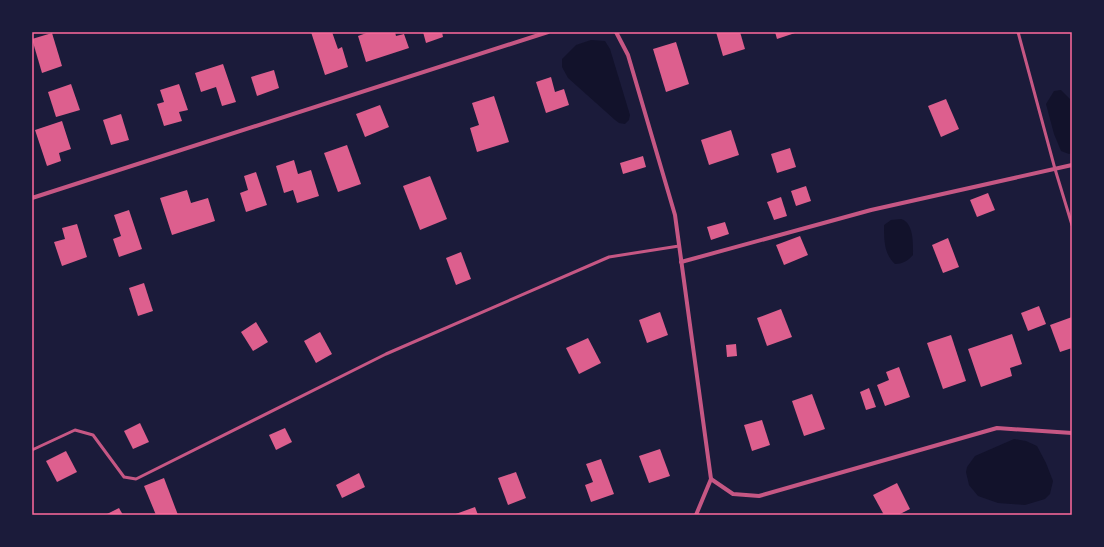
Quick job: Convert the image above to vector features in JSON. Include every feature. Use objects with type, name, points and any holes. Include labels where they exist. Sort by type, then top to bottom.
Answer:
[{"type":"street","points":[[32,198],[548,32]]},
{"type":"street","points":[[616,32],[631,63],[675,215],[711,479],[696,515]]},
{"type":"street","points":[[682,262],[871,210],[1072,165]]},
{"type":"street","points":[[711,479],[732,494],[759,496],[997,428],[1072,433]]},
{"type":"lane","points":[[1018,32],[1055,169],[1072,224]]},
{"type":"lane","points":[[32,450],[75,430],[92,435],[124,477],[136,479],[386,354],[609,257],[679,246]]},
{"type":"shaded area","points":[[591,40],[605,41],[610,49],[630,115],[629,120],[625,124],[619,123],[615,120],[568,78],[562,67],[562,59],[576,45]]},
{"type":"shaded area","points":[[1061,90],[1070,99],[1072,104],[1072,153],[1069,154],[1061,151],[1054,134],[1046,104],[1054,91]]},
{"type":"shaded area","points":[[901,219],[905,221],[911,229],[913,239],[913,255],[905,262],[895,264],[891,260],[887,251],[884,225],[891,220]]},
{"type":"shaded area","points":[[1014,439],[1026,441],[1037,446],[1046,463],[1053,481],[1050,494],[1045,499],[1025,505],[998,503],[978,496],[969,485],[966,472],[967,467],[975,456]]},
{"type":"building","points":[[311,32],[332,32],[338,49],[342,47],[348,67],[325,75]]},
{"type":"building","points":[[369,32],[395,32],[396,36],[404,34],[409,48],[366,62],[358,36]]},
{"type":"building","points":[[423,32],[442,32],[443,37],[426,43]]},
{"type":"building","points":[[716,32],[740,32],[745,49],[723,56]]},
{"type":"building","points":[[775,32],[798,32],[777,39]]},
{"type":"building","points":[[52,33],[62,66],[42,73],[32,39]]},
{"type":"building","points":[[676,42],[689,84],[666,92],[653,49]]},
{"type":"building","points":[[223,64],[236,102],[222,106],[216,87],[201,92],[195,73]]},
{"type":"building","points":[[274,70],[279,88],[257,96],[251,77]]},
{"type":"building","points":[[551,77],[555,92],[564,89],[569,105],[546,113],[536,82]]},
{"type":"building","points":[[71,84],[80,110],[56,117],[48,92]]},
{"type":"building","points":[[179,84],[188,110],[179,112],[182,121],[164,126],[157,104],[164,102],[160,90]]},
{"type":"building","points":[[494,96],[509,142],[477,152],[470,128],[479,125],[472,103]]},
{"type":"building","points":[[946,99],[959,129],[941,137],[928,106]]},
{"type":"building","points":[[380,105],[389,127],[365,137],[356,114]]},
{"type":"building","points":[[121,114],[129,140],[111,145],[103,120]]},
{"type":"building","points":[[62,121],[71,149],[59,153],[61,161],[47,166],[35,130]]},
{"type":"building","points":[[731,130],[739,155],[709,165],[701,140]]},
{"type":"building","points":[[347,145],[361,184],[338,192],[324,153]]},
{"type":"building","points":[[790,148],[796,167],[777,173],[771,154]]},
{"type":"building","points":[[643,156],[646,167],[623,174],[620,163]]},
{"type":"building","points":[[294,160],[298,174],[311,170],[319,196],[297,203],[293,190],[284,193],[276,166]]},
{"type":"building","points":[[256,172],[267,205],[246,212],[240,193],[248,190],[244,176]]},
{"type":"building","points":[[430,176],[447,219],[420,230],[403,186]]},
{"type":"building","points":[[806,186],[811,201],[796,206],[791,191]]},
{"type":"building","points":[[187,190],[191,203],[208,198],[215,221],[172,235],[160,198]]},
{"type":"building","points":[[988,193],[995,210],[977,217],[970,200]]},
{"type":"building","points":[[781,197],[787,216],[774,220],[767,202]]},
{"type":"building","points":[[129,210],[142,249],[119,257],[113,239],[121,236],[114,215]]},
{"type":"building","points":[[725,222],[729,234],[711,240],[707,227]]},
{"type":"building","points":[[77,224],[87,257],[62,266],[54,242],[65,239],[62,228]]},
{"type":"building","points":[[800,236],[808,255],[784,265],[776,245]]},
{"type":"building","points":[[948,238],[959,267],[943,273],[932,245]]},
{"type":"building","points":[[461,252],[471,279],[456,285],[446,258]]},
{"type":"building","points":[[144,283],[153,311],[138,316],[129,288]]},
{"type":"building","points":[[1039,306],[1046,324],[1028,331],[1021,313]]},
{"type":"building","points":[[781,309],[792,337],[767,346],[757,318]]},
{"type":"building","points":[[660,312],[668,335],[647,343],[639,320]]},
{"type":"building","points":[[1072,317],[1072,348],[1060,352],[1050,325]]},
{"type":"building","points":[[256,322],[268,342],[253,351],[241,332]]},
{"type":"building","points":[[320,332],[332,354],[316,363],[304,341]]},
{"type":"building","points":[[1012,334],[1022,364],[1010,368],[1012,376],[981,387],[968,349]]},
{"type":"building","points":[[951,335],[966,381],[943,389],[927,343]]},
{"type":"building","points":[[588,338],[601,363],[579,374],[566,348]]},
{"type":"building","points":[[736,344],[737,356],[727,357],[726,345]]},
{"type":"building","points":[[899,367],[910,397],[885,406],[877,385],[889,380],[886,372]]},
{"type":"building","points":[[869,388],[876,407],[866,410],[860,392]]},
{"type":"building","points":[[812,394],[825,429],[804,436],[792,401]]},
{"type":"building","points":[[762,420],[770,445],[752,451],[744,425]]},
{"type":"building","points":[[140,423],[149,442],[133,449],[124,431]]},
{"type":"building","points":[[285,428],[292,442],[276,450],[269,435]]},
{"type":"building","points":[[660,449],[670,476],[649,483],[639,456]]},
{"type":"building","points":[[66,451],[77,472],[57,482],[46,461]]},
{"type":"building","points":[[601,459],[614,494],[591,502],[585,485],[593,482],[586,464]]},
{"type":"building","points":[[516,472],[526,498],[508,505],[498,478]]},
{"type":"building","points":[[359,473],[365,487],[342,498],[336,485]]},
{"type":"building","points":[[164,478],[178,515],[156,515],[144,486]]},
{"type":"building","points":[[897,483],[910,509],[898,515],[884,515],[873,495]]},
{"type":"building","points":[[475,507],[478,515],[453,515]]},
{"type":"building","points":[[119,508],[123,515],[105,515]]}]
